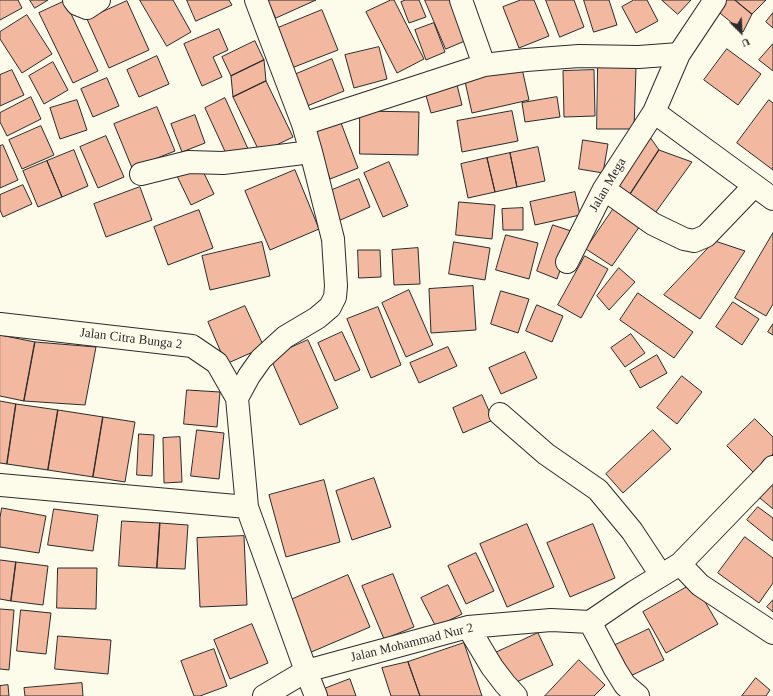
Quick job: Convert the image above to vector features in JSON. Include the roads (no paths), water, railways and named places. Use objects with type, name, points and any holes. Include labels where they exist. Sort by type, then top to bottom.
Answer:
[{"type":"street","points":[[74,0],[77,4],[87,8],[99,0]]},
{"type":"street","points":[[256,0],[303,124],[333,239],[336,286],[335,297],[330,307],[317,318],[285,337],[261,359],[249,376],[237,398],[247,507],[316,696]]},
{"type":"street","points":[[461,0],[484,65]]},
{"type":"street","name":"Jalan Mega","points":[[567,262],[604,189],[654,112],[679,54],[715,0]]},
{"type":"street","points":[[303,124],[484,65],[579,56],[639,57],[679,54]]},
{"type":"street","points":[[654,112],[773,199]]},
{"type":"street","points":[[141,174],[188,162],[223,163],[311,152]]},
{"type":"street","points":[[604,189],[653,224],[684,239],[694,242],[706,236],[754,186]]},
{"type":"street","name":"Jalan Citra Bunga 2","points":[[0,324],[192,346],[217,363],[237,398]]},
{"type":"street","points":[[500,414],[546,454],[598,490],[632,531],[661,575]]},
{"type":"street","points":[[638,696],[625,685],[590,622],[634,592],[680,564],[773,467]]},
{"type":"street","points":[[0,485],[247,507]]},
{"type":"street","points":[[680,564],[700,585],[773,633]]},
{"type":"street","name":"Jalan Mohammad Nur 2","points":[[264,696],[306,671],[468,627],[551,620],[590,622]]},
{"type":"street","points":[[468,627],[492,667],[516,696]]}]
